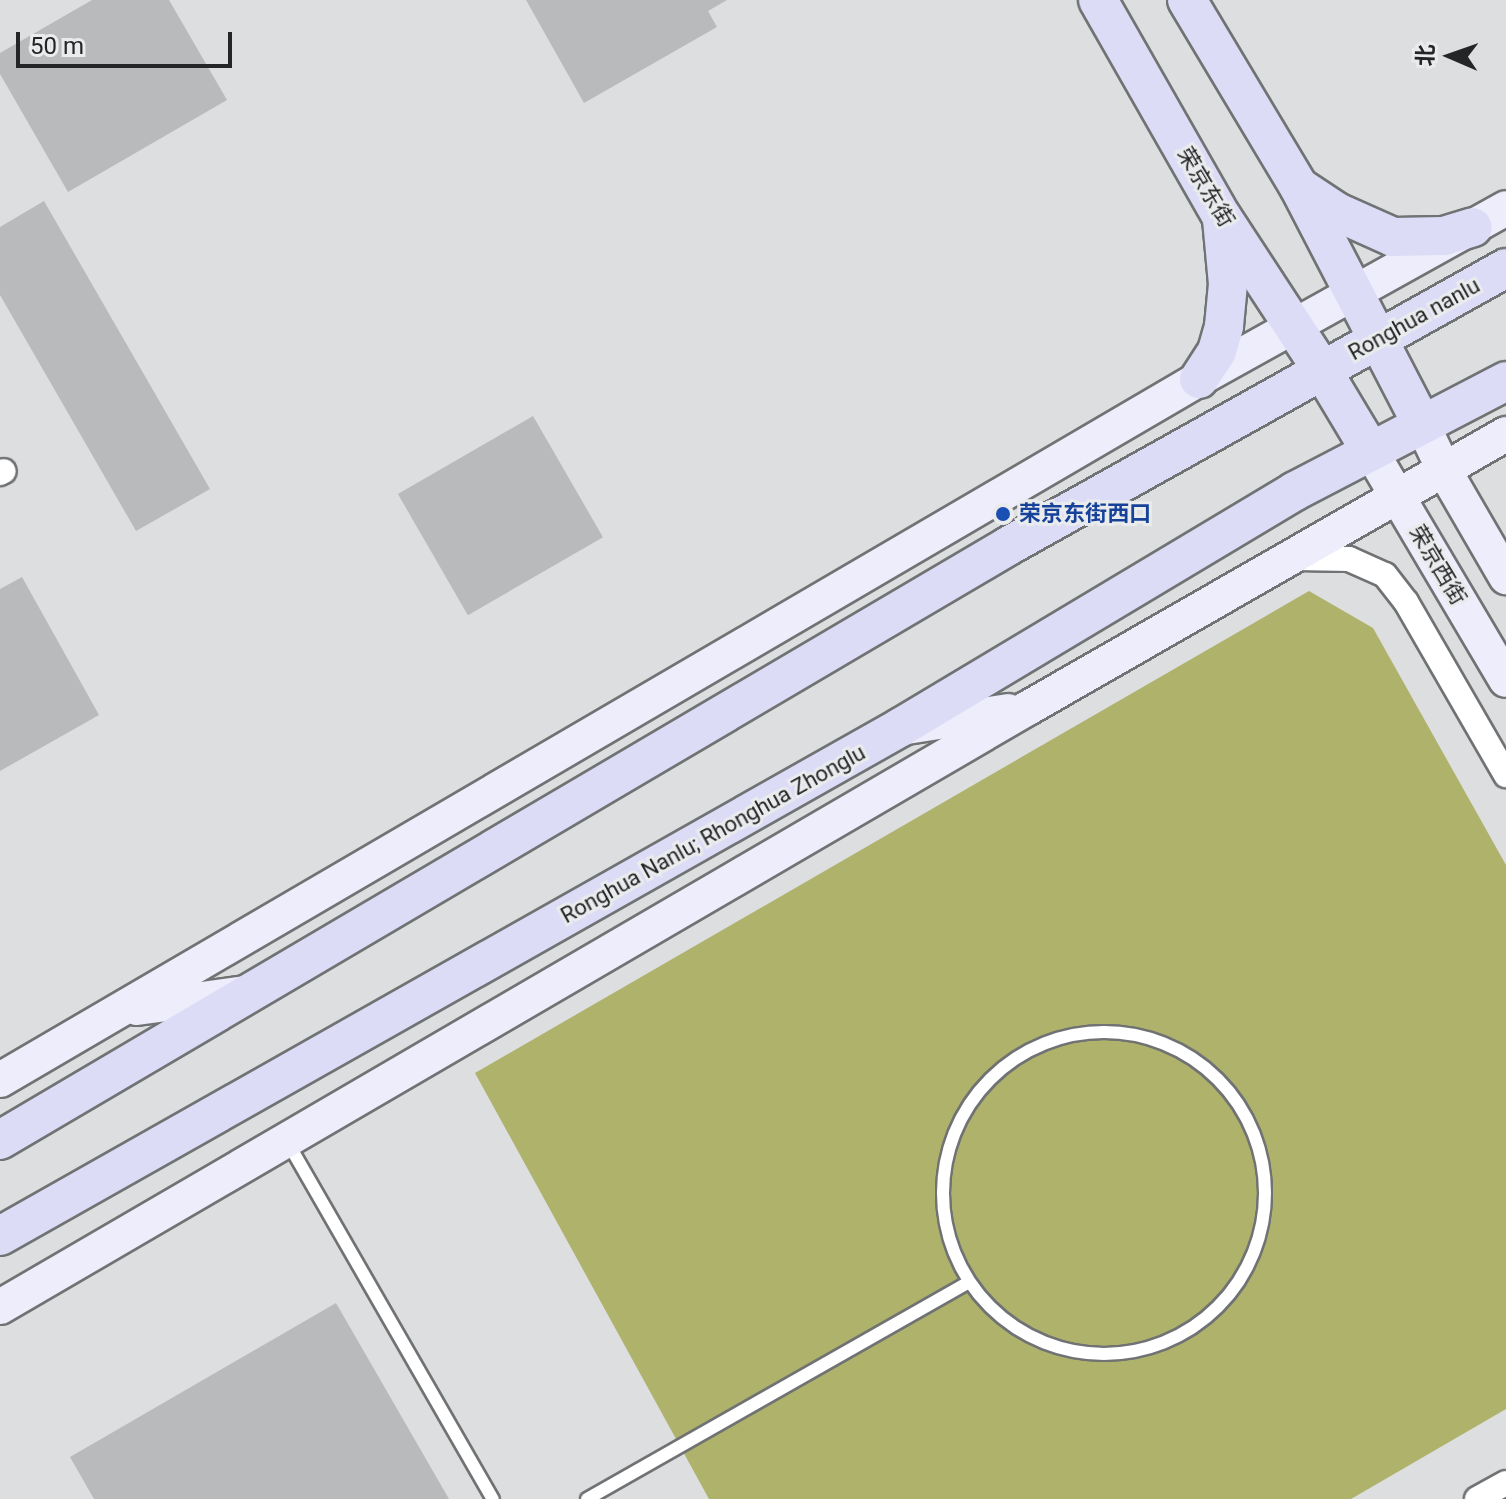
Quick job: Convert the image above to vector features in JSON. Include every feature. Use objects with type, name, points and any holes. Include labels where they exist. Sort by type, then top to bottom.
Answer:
[{"type":"main road","name":"荣京东街","points":[[1098,0],[1222,217],[1294,325],[1370,450]]},
{"type":"main road","points":[[1187,0],[1299,187],[1422,424],[1506,381]]},
{"type":"main road","points":[[1299,187],[1337,212],[1393,237],[1444,236],[1473,227]]},
{"type":"main road","points":[[1199,379],[1217,351],[1224,326],[1228,284],[1222,217]]},
{"type":"main road","name":"Ronghua nanlu","points":[[1322,370],[1506,268]]},
{"type":"main road","points":[[0,1140],[256,992],[1010,545],[1322,370]]},
{"type":"main road","name":"Ronghua Nanlu; Rhonghua Zhonglu","points":[[0,1236],[901,727],[1370,450],[1422,424]]},
{"type":"street","points":[[0,1080],[1199,379],[1506,208]]},
{"type":"street","points":[[1422,424],[1444,470],[1506,577]]},
{"type":"street","points":[[0,1307],[1028,708],[1506,434]]},
{"type":"street","name":"荣京西街","points":[[1370,450],[1506,680]]},
{"type":"street","points":[[1290,558],[1349,559],[1385,575],[1406,602],[1506,775]]},
{"type":"street","points":[[901,727],[1028,708]]},
{"type":"street","points":[[121,1010],[256,992]]},
{"type":"street","points":[[1477,1499],[1506,1483]]},
{"type":"lane","points":[[1078,1033],[1131,1033],[1182,1050],[1223,1083],[1252,1129],[1265,1180],[1260,1233],[1239,1282],[1203,1321],[1156,1346],[1104,1355],[1078,1351],[1052,1346],[1005,1321],[969,1282],[947,1233],[942,1180],[956,1128],[970,1105],[985,1083],[1027,1050],[1078,1033]]},
{"type":"lane","points":[[286,1141],[493,1499]]},
{"type":"lane","points":[[587,1499],[969,1282]]},
{"type":"green space","points":[[1309,591],[1373,628],[1506,865],[1506,1409],[1351,1499],[709,1499],[475,1073]]},
{"type":"building","points":[[92,0],[169,0],[227,100],[68,192],[0,74],[0,53]]},
{"type":"building","points":[[526,0],[727,0],[708,11],[717,27],[584,103]]},
{"type":"building","points":[[44,201],[210,489],[136,531],[0,295],[0,227]]},
{"type":"building","points":[[533,416],[603,537],[468,615],[398,494]]},
{"type":"building","points":[[22,577],[99,715],[0,771],[0,589]]},
{"type":"building","points":[[336,1303],[449,1499],[94,1499],[70,1457]]},
{"type":"place","name":"荣京东街西口","points":[[1003,514]]}]
